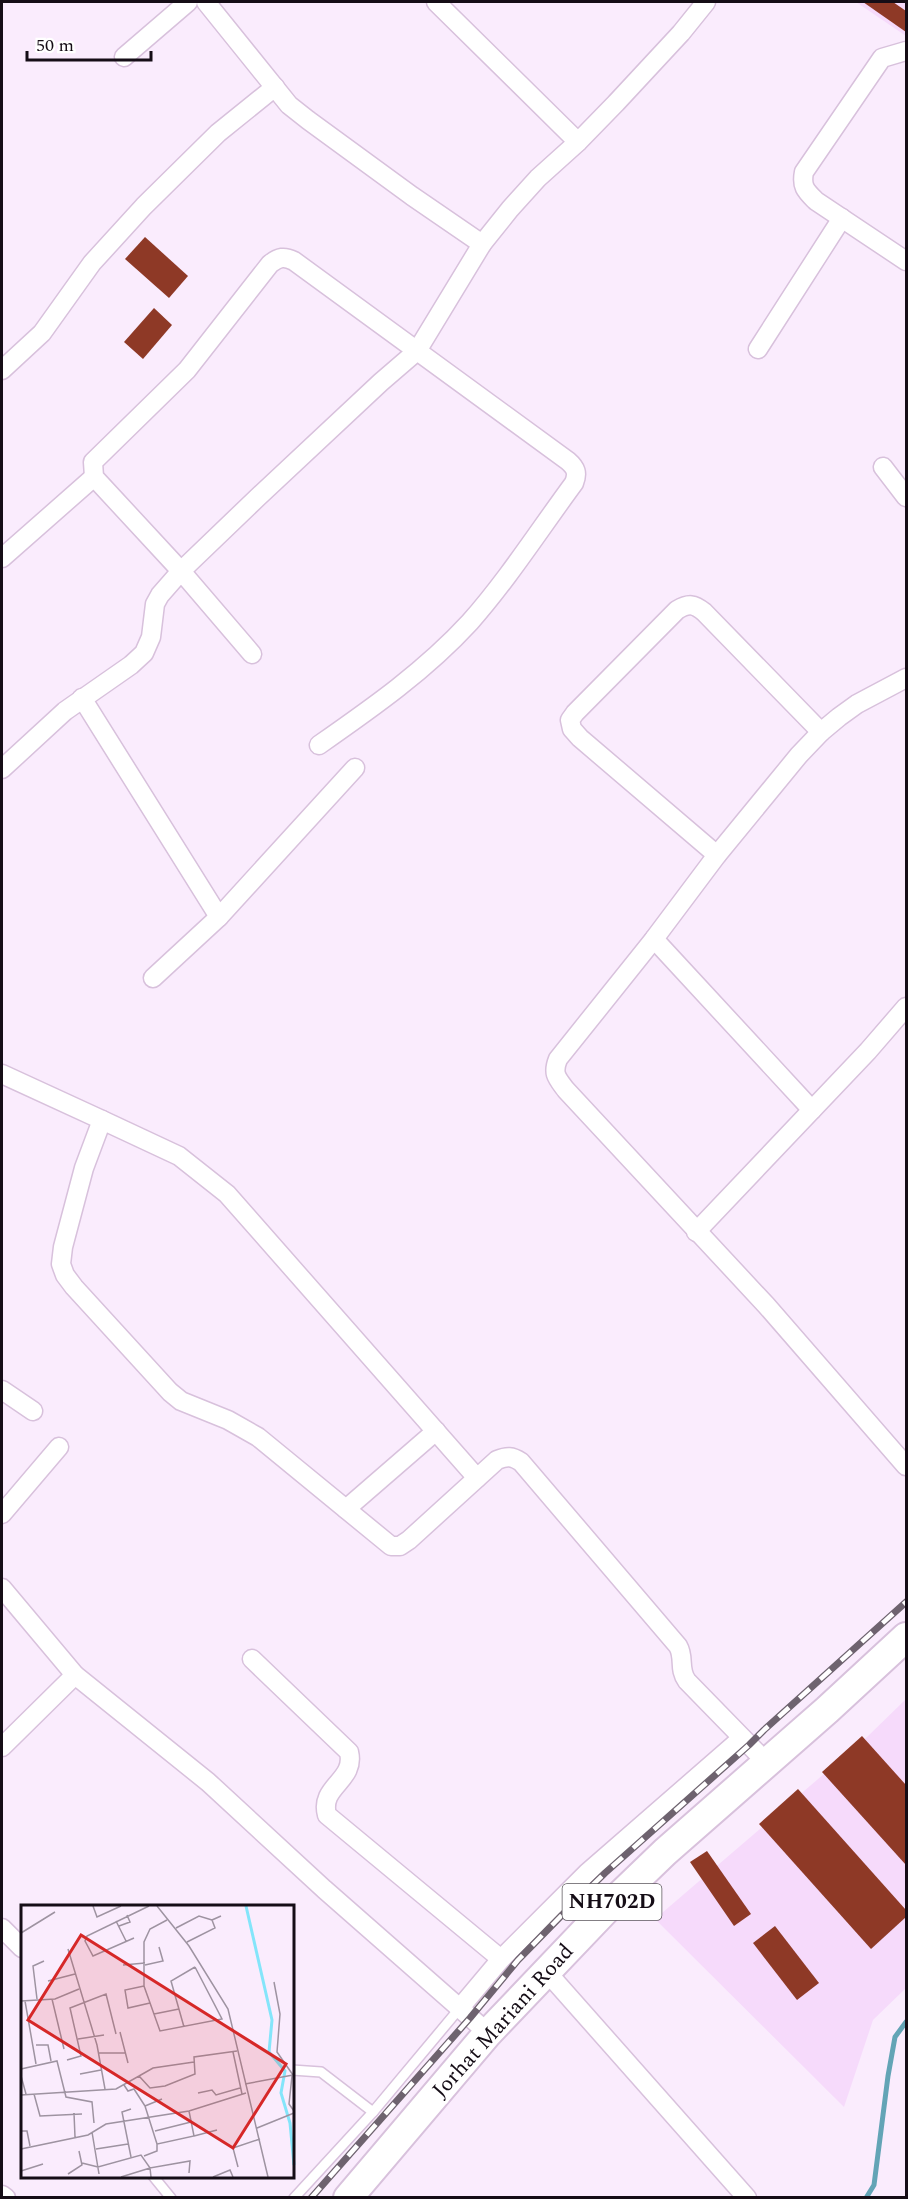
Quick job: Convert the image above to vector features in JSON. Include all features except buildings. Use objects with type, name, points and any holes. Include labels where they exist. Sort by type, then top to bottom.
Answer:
[{"type":"highway","name":"Jorhat Mariani Road","points":[[348,2198],[488,2034],[626,1889],[906,1637]]},
{"type":"street","points":[[124,57],[188,2]]},
{"type":"street","points":[[206,2],[289,105],[411,196],[482,244]]},
{"type":"street","points":[[436,2],[578,142]]},
{"type":"street","points":[[2,769],[39,733],[144,653],[151,637],[154,604],[181,571],[417,351],[482,244],[538,178],[578,142],[681,33],[705,2]]},
{"type":"street","points":[[906,51],[882,58],[804,172],[802,182],[804,189],[816,201],[906,261]]},
{"type":"street","points":[[2,370],[42,333],[92,263],[144,206],[218,133],[275,87]]},
{"type":"street","points":[[758,349],[842,218]]},
{"type":"street","points":[[252,654],[181,571],[94,477],[93,462],[187,370],[270,264],[277,258],[285,257],[294,261],[568,461],[575,468],[577,476],[490,596],[457,634],[418,672],[390,695],[319,745]]},
{"type":"street","points":[[883,467],[906,497]]},
{"type":"street","points":[[2,558],[94,477]]},
{"type":"street","points":[[717,855],[580,738],[572,729],[570,720],[575,712],[677,610],[694,604],[705,612],[821,732]]},
{"type":"street","points":[[906,678],[857,704],[821,732],[799,755],[717,855],[654,939],[558,1059],[554,1068],[557,1078],[566,1090],[766,1305],[906,1466]]},
{"type":"street","points":[[82,698],[219,917]]},
{"type":"street","points":[[153,978],[219,917],[355,768]]},
{"type":"street","points":[[654,939],[812,1110]]},
{"type":"street","points":[[696,1232],[868,1051],[906,1006]]},
{"type":"street","points":[[2,1074],[179,1156],[211,1179],[227,1194],[477,1478]]},
{"type":"street","points":[[102,1120],[84,1168],[63,1247],[61,1264],[65,1275],[74,1287],[149,1370],[181,1401],[253,1433],[382,1541],[391,1546],[400,1546],[497,1461],[506,1456],[513,1456],[521,1462],[678,1646],[682,1654],[683,1676],[766,1762]]},
{"type":"street","points":[[2,1390],[33,1411]]},
{"type":"street","points":[[346,1509],[436,1431]]},
{"type":"street","points":[[2,1514],[59,1447]]},
{"type":"street","points":[[2,1588],[75,1675],[208,1782],[324,1889],[488,2034]]},
{"type":"street","points":[[252,1659],[349,1752],[351,1761],[348,1771],[328,1796],[324,1805],[327,1815],[501,1959]]},
{"type":"street","points":[[2,1747],[75,1675]]},
{"type":"street","points":[[459,2009],[501,1959],[587,1873],[742,1738]]},
{"type":"street","points":[[2,1928],[21,1947]]},
{"type":"street","points":[[546,1971],[747,2198]]},
{"type":"street","points":[[2,2195],[6,2198]]},
{"type":"lane","points":[[294,2198],[373,2112],[459,2009]]},
{"type":"lane","points":[[294,2070],[321,2072],[373,2112]]},
{"type":"lane","points":[[155,2178],[171,2198]]},
{"type":"shaded area","points":[[856,2],[906,2],[906,36]]},
{"type":"shaded area","points":[[906,1699],[906,1988],[873,2020],[844,2107],[655,1919],[867,1737]]},
{"type":"waterway","points":[[866,2198],[874,2185],[895,2037],[906,2022]]},
{"type":"railway","points":[[311,2198],[470,2018],[518,1960],[562,1915],[605,1873],[906,1602]]}]
